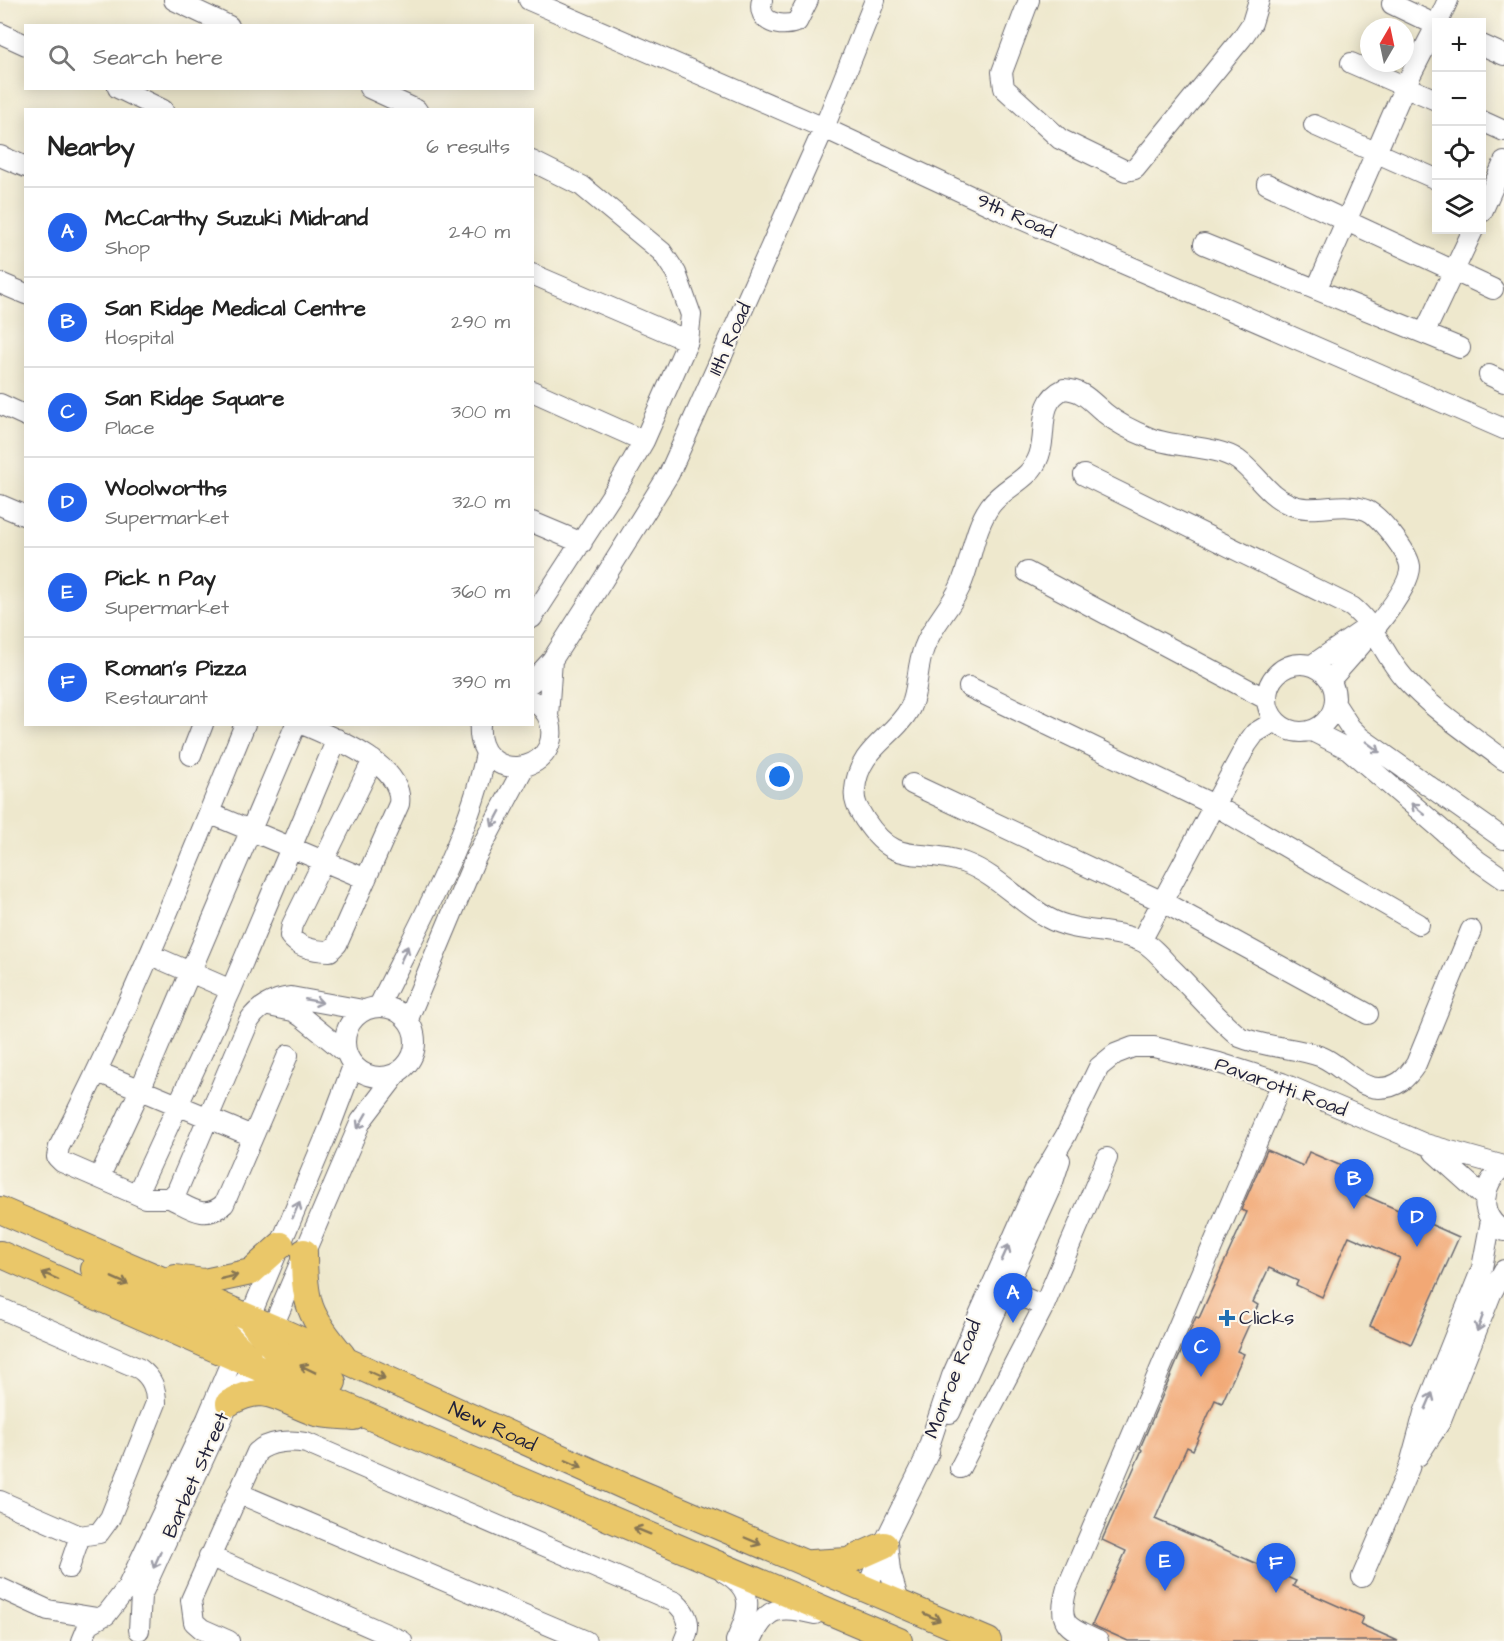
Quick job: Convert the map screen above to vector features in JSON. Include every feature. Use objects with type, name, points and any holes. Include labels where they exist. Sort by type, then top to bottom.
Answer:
[{"type":"main road","points":[[9,1214],[53,1249],[213,1325],[242,1356]]},
{"type":"main road","name":"New Road","points":[[9,1214],[151,1275],[262,1329],[348,1362],[626,1487],[988,1641]]},
{"type":"main road","points":[[151,1275],[204,1282],[223,1279],[251,1272],[292,1248],[310,1311],[320,1329],[348,1362]]},
{"type":"main road","name":"New Road","points":[[0,1254],[242,1356],[375,1419],[900,1641]]},
{"type":"main road","points":[[262,1329],[284,1358],[461,1444],[527,1484]]},
{"type":"main road","points":[[229,1403],[246,1393],[264,1392],[319,1414],[375,1419]]},
{"type":"main road","points":[[805,1563],[848,1561],[885,1542]]},
{"type":"main road","points":[[867,1589],[881,1618],[900,1641]]},
{"type":"street","points":[[174,0],[225,24]]},
{"type":"street","name":"9th Road","points":[[529,0],[824,128],[1007,213],[1504,429]]},
{"type":"street","points":[[762,0],[762,13],[766,19],[775,24],[787,26],[798,22],[808,0]]},
{"type":"street","name":"11th Road","points":[[534,680],[552,660],[669,474],[824,128],[875,0]]},
{"type":"street","points":[[1029,0],[1002,72],[1004,88],[1060,139],[1126,171],[1135,169],[1242,38],[1252,23],[1259,0]]},
{"type":"street","points":[[1440,18],[1448,0]]},
{"type":"street","points":[[1392,4],[1432,22]]},
{"type":"street","points":[[0,33],[24,44]]},
{"type":"street","points":[[1317,288],[1378,153],[1405,86],[1432,34]]},
{"type":"street","points":[[1486,47],[1504,55]]},
{"type":"street","points":[[1351,63],[1432,98]]},
{"type":"street","points":[[122,90],[159,108]]},
{"type":"street","points":[[373,90],[413,108]]},
{"type":"street","points":[[1486,123],[1504,131]]},
{"type":"street","points":[[1314,125],[1432,177]]},
{"type":"street","points":[[0,156],[24,166]]},
{"type":"street","points":[[534,162],[582,186],[662,252],[678,279],[691,315],[688,341],[644,441],[582,543],[534,615]]},
{"type":"street","points":[[1488,205],[1504,162]]},
{"type":"street","points":[[1267,184],[1493,289]]},
{"type":"street","points":[[1425,332],[1471,234]]},
{"type":"street","points":[[1204,244],[1460,348]]},
{"type":"street","points":[[534,275],[688,341]]},
{"type":"street","points":[[0,283],[24,293]]},
{"type":"street","points":[[1330,680],[1406,587],[1410,567],[1408,557],[1380,520],[1366,510],[1292,506],[1264,487],[1237,460],[1149,438],[1106,414],[1083,393],[1064,389],[1050,398],[1045,408],[1039,455],[1023,479],[1000,495],[982,518],[961,585],[946,613],[931,631],[922,651],[910,708],[879,740],[858,774],[855,790],[856,806],[876,836],[894,850],[964,863],[985,873],[1048,918],[1071,927],[1142,941],[1240,1037],[1252,1042],[1323,1058],[1354,1078],[1377,1088],[1401,1083],[1416,1064],[1471,930]]},
{"type":"street","points":[[534,392],[644,441]]},
{"type":"street","points":[[0,404],[24,415]]},
{"type":"street","points":[[1084,475],[1356,610],[1372,627],[1390,660],[1413,687],[1504,760]]},
{"type":"street","points":[[0,505],[24,515]]},
{"type":"street","points":[[534,523],[582,543]]},
{"type":"street","points":[[1027,572],[1266,699]]},
{"type":"street","points":[[1312,665],[1372,627]]},
{"type":"street","name":"11th Road","points":[[524,767],[539,760],[549,747],[552,732],[548,716],[552,660]]},
{"type":"street","points":[[1312,731],[1327,720],[1335,704],[1336,695],[1330,680],[1312,665],[1302,663],[1284,668],[1271,681],[1266,699],[1268,711],[1275,721],[1292,731],[1312,731],[1348,749],[1504,879]]},
{"type":"street","points":[[969,687],[1214,805],[1419,924]]},
{"type":"street","points":[[534,703],[548,716]]},
{"type":"street","points":[[1335,704],[1350,727],[1361,738],[1504,839]]},
{"type":"street","points":[[1142,941],[1251,737],[1275,721]]},
{"type":"street","points":[[191,755],[202,726]]},
{"type":"street","points":[[244,726],[151,955],[98,1071],[59,1147],[57,1157],[62,1162],[137,1194],[159,1200],[170,1198],[177,1191],[249,1021],[256,1011],[266,1005],[291,997],[394,1010],[408,1019],[415,1033],[416,1049],[409,1064],[397,1074],[361,1121],[292,1248]]},
{"type":"street","points":[[99,1178],[140,1090],[295,726]]},
{"type":"street","points":[[307,726],[337,739],[373,760],[396,783],[401,792],[399,804],[337,944],[330,951],[295,943],[290,936],[292,925],[373,760]]},
{"type":"street","points":[[465,726],[482,739],[496,763],[510,768],[524,767]]},
{"type":"street","points":[[137,1194],[231,990],[337,739]]},
{"type":"street","points":[[262,1329],[292,1248],[342,1098],[349,1059],[345,1036],[351,1021],[371,1008],[453,850],[477,786],[482,739]]},
{"type":"street","points":[[408,1019],[475,859],[524,767]]},
{"type":"street","points":[[912,784],[1162,902],[1368,1014]]},
{"type":"street","points":[[1443,830],[1460,808]]},
{"type":"street","points":[[209,813],[366,879]]},
{"type":"street","points":[[151,955],[231,990]]},
{"type":"street","points":[[266,1005],[293,1011],[366,1075],[381,1078],[397,1074]]},
{"type":"street","name":"Pavarotti Road","points":[[1133,1047],[1176,1051],[1282,1083],[1425,1144],[1504,1166]]},
{"type":"street","name":"Monroe Road","points":[[867,1589],[885,1542],[956,1401],[998,1287],[1050,1191],[1066,1135],[1099,1067],[1115,1054],[1133,1047]]},
{"type":"street","points":[[170,1198],[204,1214],[214,1212],[224,1204],[288,1055]]},
{"type":"street","points":[[98,1071],[252,1136]]},
{"type":"street","points":[[1098,1641],[1070,1629],[1064,1619],[1062,1608],[1067,1588],[1282,1083]]},
{"type":"street","name":"Pavarotti Road","points":[[1425,1144],[1484,1197]]},
{"type":"street","points":[[960,1468],[1044,1306],[1107,1158]]},
{"type":"street","points":[[1362,1577],[1409,1468],[1424,1413],[1497,1225],[1484,1197],[1490,1179],[1504,1166]]},
{"type":"street","points":[[1409,1468],[1440,1422],[1491,1294],[1504,1270]]},
{"type":"street","points":[[998,1287],[1044,1306]]},
{"type":"street","points":[[0,1308],[140,1369],[148,1375],[153,1385],[156,1403],[107,1526],[99,1533],[80,1536],[0,1501]]},
{"type":"street","name":"Barbet Street","points":[[81,1641],[89,1624],[101,1616],[127,1588],[207,1419],[242,1356],[262,1329]]},
{"type":"street","name":"Barbet Street","points":[[141,1638],[141,1596],[229,1403],[242,1356],[262,1329]]},
{"type":"street","points":[[229,1641],[202,1629],[194,1622],[191,1600],[253,1459],[262,1447],[294,1441],[306,1443],[675,1602],[684,1610],[688,1620],[688,1631],[684,1641]]},
{"type":"street","points":[[238,1493],[585,1641]]},
{"type":"street","points":[[69,1568],[80,1536]]},
{"type":"street","points":[[885,1542],[899,1602]]},
{"type":"street","points":[[681,1547],[729,1575],[744,1592],[748,1609],[748,1641]]},
{"type":"street","points":[[209,1556],[402,1641]]},
{"type":"street","points":[[0,1588],[48,1610],[66,1625],[76,1641]]},
{"type":"street","points":[[748,1641],[765,1616],[779,1609],[790,1608],[859,1624]]},
{"type":"street","points":[[48,1610],[125,1617],[141,1638]]},
{"type":"building","points":[[1267,1150],[1303,1166],[1309,1152],[1360,1174],[1353,1190],[1459,1237],[1411,1344],[1370,1326],[1400,1258],[1349,1236],[1322,1297],[1296,1285],[1298,1281],[1269,1268],[1253,1302],[1258,1305],[1237,1351],[1244,1354],[1222,1403],[1215,1400],[1193,1450],[1187,1447],[1155,1519],[1296,1581],[1293,1586],[1363,1617],[1360,1624],[1398,1641],[1128,1641],[1092,1625],[1126,1551],[1102,1540],[1142,1450],[1140,1448],[1196,1317],[1199,1318],[1247,1212],[1241,1210]]},
{"type":"place","name":"San Ridge Medical Centre","points":[[1354,1209]]},
{"type":"place","name":"Woolworths","points":[[1417,1247]]},
{"type":"place","name":"Clicks","points":[[1227,1318]]},
{"type":"place","name":"McCarthy Suzuki Midrand","points":[[1013,1323]]},
{"type":"place","name":"San Ridge Square","points":[[1201,1377]]},
{"type":"place","name":"Pick n Pay","points":[[1165,1591]]},
{"type":"place","name":"Roman's Pizza","points":[[1276,1593]]}]
